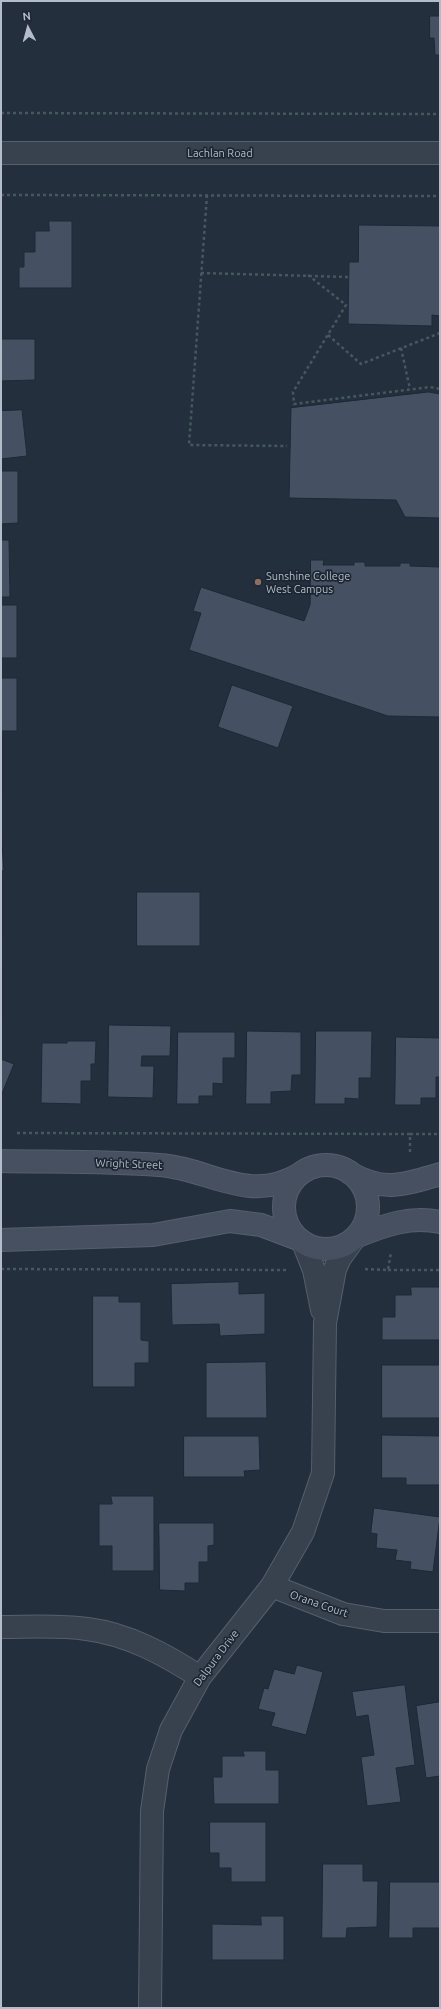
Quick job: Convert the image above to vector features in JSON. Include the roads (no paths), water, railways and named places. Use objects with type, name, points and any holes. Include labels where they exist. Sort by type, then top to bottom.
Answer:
[{"type":"street","name":"Lachlan Road","points":[[1,153],[440,153]]},
{"type":"street","name":"Wright Street","points":[[1,1162],[160,1165],[183,1169],[224,1182],[250,1186],[282,1183],[300,1174]]},
{"type":"street","points":[[300,1241],[290,1230],[284,1211],[287,1191],[300,1174],[318,1166],[328,1165],[347,1171],[370,1182],[396,1185],[416,1182],[440,1174]]},
{"type":"street","points":[[347,1171],[361,1184],[368,1201],[366,1220],[355,1238]]},
{"type":"street","points":[[1,1240],[153,1235],[230,1221],[265,1226],[319,1249],[328,1250],[337,1248],[355,1238],[386,1225],[404,1220],[440,1222]]},
{"type":"street","name":"Dalpura Drive","points":[[150,2008],[152,1811],[158,1769],[171,1730],[200,1676],[272,1586],[303,1532],[323,1472],[325,1323],[335,1269],[340,1258],[355,1238]]},
{"type":"street","name":"Dalpura Drive","points":[[300,1241],[314,1270],[325,1323]]},
{"type":"street","name":"Orana Court","points":[[272,1586],[343,1614],[384,1621],[440,1621]]},
{"type":"street","points":[[1,1627],[88,1629],[125,1638],[182,1665],[200,1676]]},
{"type":"place","name":"Sunshine College West Campus","points":[[258,582]]}]
